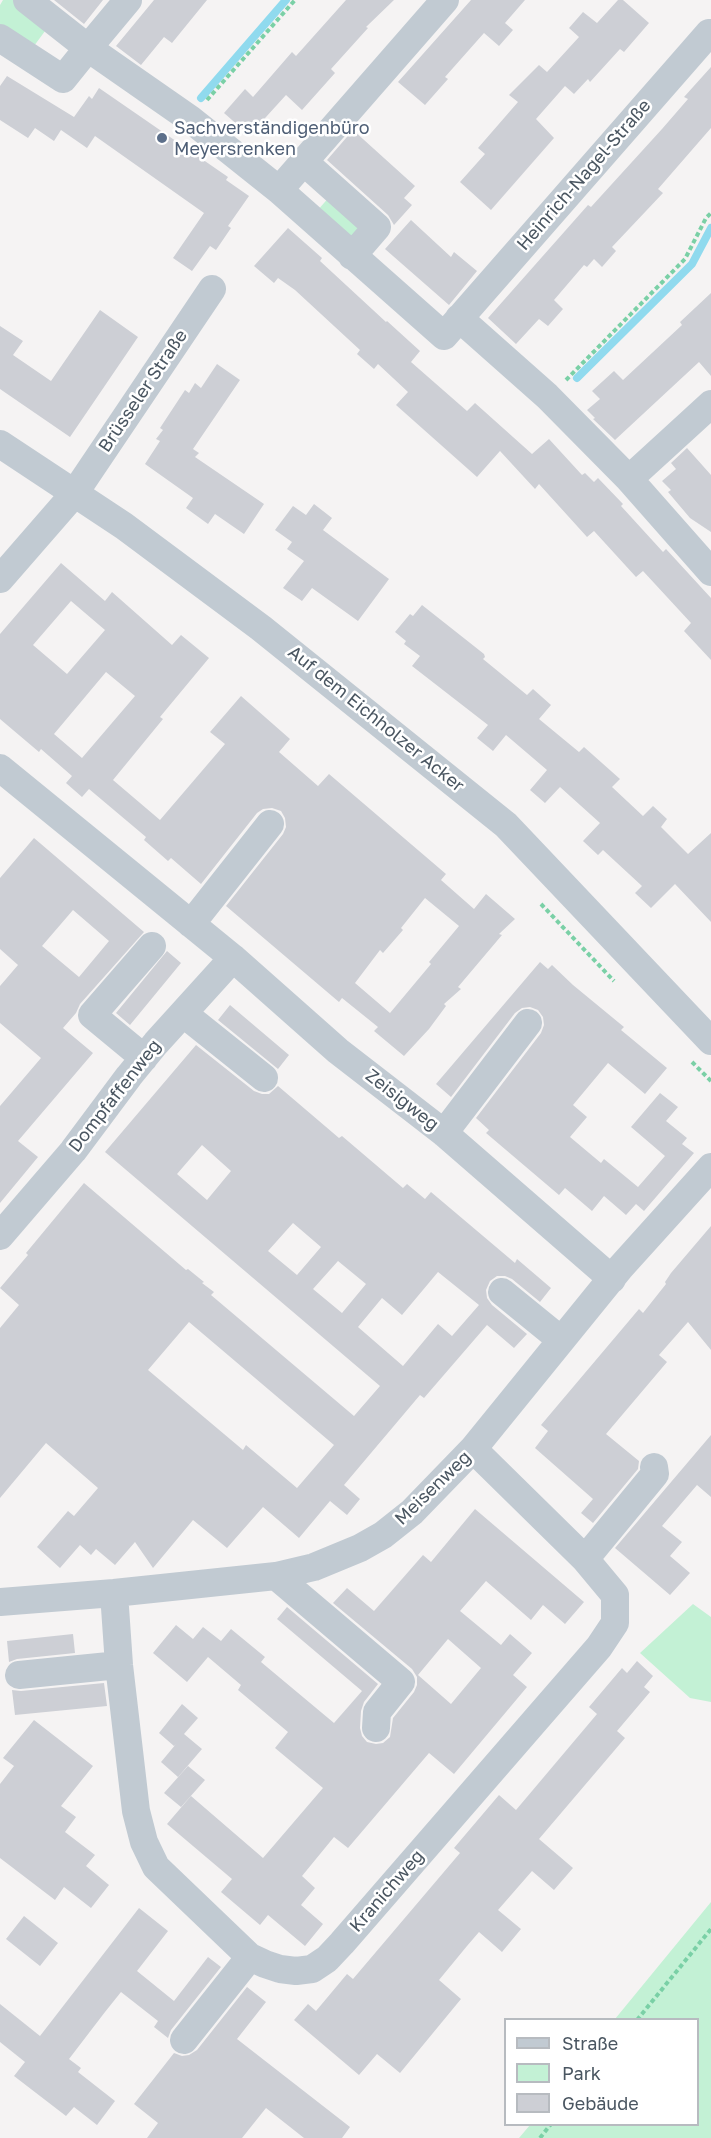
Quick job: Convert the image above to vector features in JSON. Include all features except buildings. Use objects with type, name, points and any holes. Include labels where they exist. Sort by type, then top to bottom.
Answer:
[{"type":"street","name":"Heinrich-Nagel-Straße","points":[[27,0],[88,48],[190,119],[279,190],[444,336],[709,33]]},
{"type":"street","points":[[0,38],[63,79],[128,0]]},
{"type":"street","points":[[279,190],[445,0]]},
{"type":"street","points":[[303,162],[377,227],[352,256]]},
{"type":"street","name":"Brüsseler Straße","points":[[74,494],[212,289]]},
{"type":"street","points":[[459,318],[549,398],[629,479],[711,572]]},
{"type":"street","points":[[629,479],[711,404]]},
{"type":"street","name":"Auf dem Eichholzer Acker","points":[[0,444],[124,526],[261,628],[506,825],[711,1041]]},
{"type":"street","points":[[0,579],[74,494]]},
{"type":"street","name":"Zeisigweg","points":[[0,768],[233,958],[338,1051],[444,1133],[612,1279]]},
{"type":"street","points":[[191,924],[270,824]]},
{"type":"street","points":[[144,1058],[92,1015],[152,946]]},
{"type":"street","name":"Dompfaffenweg","points":[[0,1236],[73,1151],[144,1058],[233,958]]},
{"type":"street","points":[[184,1014],[264,1078]]},
{"type":"street","points":[[444,1133],[528,1023]]},
{"type":"street","name":"Meisenweg","points":[[0,1602],[276,1576],[314,1567],[360,1548],[383,1535],[412,1512],[473,1449],[612,1279],[711,1167]]},
{"type":"street","points":[[502,1292],[561,1340]]},
{"type":"street","name":"Kranichweg","points":[[114,1593],[119,1665],[136,1811],[144,1842],[156,1867],[250,1957],[280,1969],[305,1971],[312,1969],[327,1959],[599,1647],[615,1623],[615,1595],[585,1559],[473,1449]]},
{"type":"street","points":[[585,1559],[655,1474],[654,1467]]},
{"type":"street","points":[[276,1576],[401,1682],[377,1712],[376,1728]]},
{"type":"street","points":[[19,1675],[119,1665]]},
{"type":"street","points":[[184,2040],[250,1957]]},
{"type":"path","points":[[190,119],[295,0]]},
{"type":"path","points":[[549,398],[685,259],[706,218],[711,213]]},
{"type":"path","points":[[534,896],[621,988]]},
{"type":"path","points":[[686,1056],[711,1082]]},
{"type":"path","points":[[638,2018],[711,1929]]},
{"type":"path","points":[[540,2138],[549,2126]]},
{"type":"green space","points":[[3,0],[16,0],[48,27],[34,46],[0,24],[0,5]]},
{"type":"green space","points":[[331,195],[369,227],[354,244],[317,211]]},
{"type":"green space","points":[[693,1604],[711,1617],[711,1702],[690,1698],[640,1653]]},
{"type":"green space","points":[[711,1902],[711,2138],[519,2138],[529,2126],[699,2126],[699,2018],[616,2018]]},
{"type":"waterway","points":[[201,98],[286,0]]},
{"type":"waterway","points":[[577,378],[692,264],[711,228]]},
{"type":"place","name":"Sachverständigenbüro Meyersrenken","points":[[162,138]]}]
